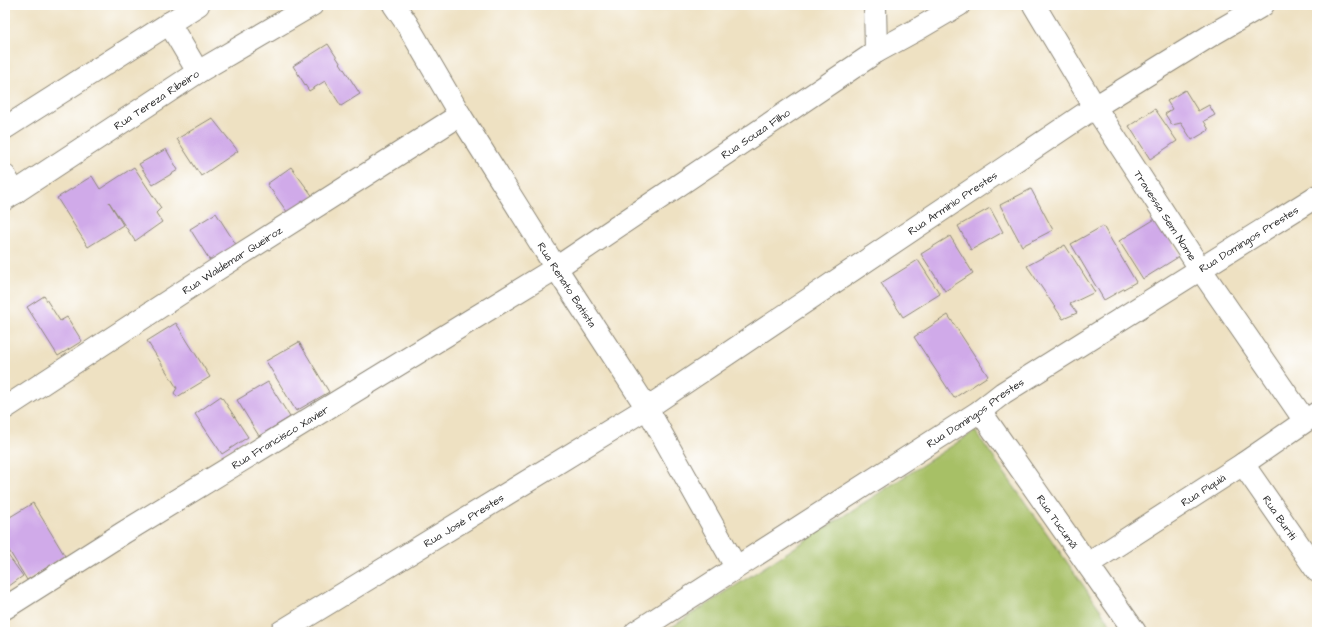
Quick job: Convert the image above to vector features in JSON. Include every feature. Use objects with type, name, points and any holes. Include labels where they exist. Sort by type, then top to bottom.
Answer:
[{"type":"street","points":[[5,128],[198,5]]},
{"type":"street","name":"Rua Tereza Ribeiro","points":[[8,190],[198,72],[312,5]]},
{"type":"street","name":"Rua Renato Batista","points":[[394,5],[460,115],[556,268],[647,408],[736,567]]},
{"type":"street","points":[[875,5],[876,52]]},
{"type":"street","name":"Rua Souza Filho","points":[[556,268],[876,52],[959,5]]},
{"type":"street","name":"Travessa Sem Nome","points":[[1034,5],[1095,107],[1201,270],[1311,417]]},
{"type":"street","name":"Rua Arminio Prestes","points":[[647,408],[1095,107],[1206,38],[1263,5]]},
{"type":"street","points":[[169,23],[198,72]]},
{"type":"street","name":"Rua Waldemar Queiroz","points":[[5,408],[216,270],[460,115]]},
{"type":"street","name":"Rua Domingos Prestes","points":[[636,632],[980,411],[1003,393],[1317,196]]},
{"type":"street","name":"Rua Francisco Xavier","points":[[5,608],[123,533],[556,268]]},
{"type":"street","name":"Rua José Prestes","points":[[281,632],[647,408]]},
{"type":"street","name":"Rua Tucumã","points":[[980,411],[1135,632]]},
{"type":"street","name":"Rua Piquiá","points":[[1088,564],[1243,464],[1311,417]]},
{"type":"street","name":"Rua Buriti","points":[[1243,464],[1317,571]]},
{"type":"green space","points":[[975,431],[1116,632],[664,632]]},
{"type":"building","points":[[328,44],[360,94],[341,106],[325,81],[309,91],[293,66]]},
{"type":"building","points":[[1185,90],[1198,111],[1209,105],[1215,115],[1204,121],[1209,130],[1192,140],[1181,123],[1172,125],[1165,114],[1172,109],[1167,101]]},
{"type":"building","points":[[1155,109],[1177,141],[1150,159],[1129,126]]},
{"type":"building","points":[[212,118],[238,151],[201,176],[177,139]]},
{"type":"building","points":[[166,149],[178,170],[153,185],[139,164]]},
{"type":"building","points":[[134,167],[161,208],[156,213],[162,222],[135,241],[109,202],[123,225],[88,247],[57,198],[92,176],[100,189]]},
{"type":"building","points":[[291,167],[314,198],[290,216],[267,184]]},
{"type":"building","points":[[1031,189],[1053,230],[1022,246],[1000,205]]},
{"type":"building","points":[[990,208],[1003,232],[971,250],[958,226]]},
{"type":"building","points":[[216,213],[242,254],[216,270],[190,229]]},
{"type":"building","points":[[1157,218],[1180,256],[1143,279],[1119,241]]},
{"type":"building","points":[[1103,226],[1136,282],[1104,300],[1071,244]]},
{"type":"building","points":[[950,236],[973,273],[945,291],[921,254]]},
{"type":"building","points":[[1065,245],[1095,292],[1070,304],[1077,313],[1063,319],[1027,266]]},
{"type":"building","points":[[918,260],[940,294],[903,317],[881,283]]},
{"type":"building","points":[[44,296],[60,321],[67,317],[82,341],[58,356],[27,307]]},
{"type":"building","points":[[948,315],[988,376],[954,398],[914,337]]},
{"type":"building","points":[[176,323],[210,377],[177,397],[174,393],[177,388],[147,341]]},
{"type":"building","points":[[299,342],[329,392],[296,411],[266,361]]},
{"type":"building","points":[[268,382],[290,417],[259,436],[237,400]]},
{"type":"building","points":[[221,396],[248,437],[222,454],[195,414]]},
{"type":"building","points":[[33,503],[65,556],[27,580],[5,544],[5,520]]},
{"type":"building","points":[[5,551],[23,576],[5,589]]}]
